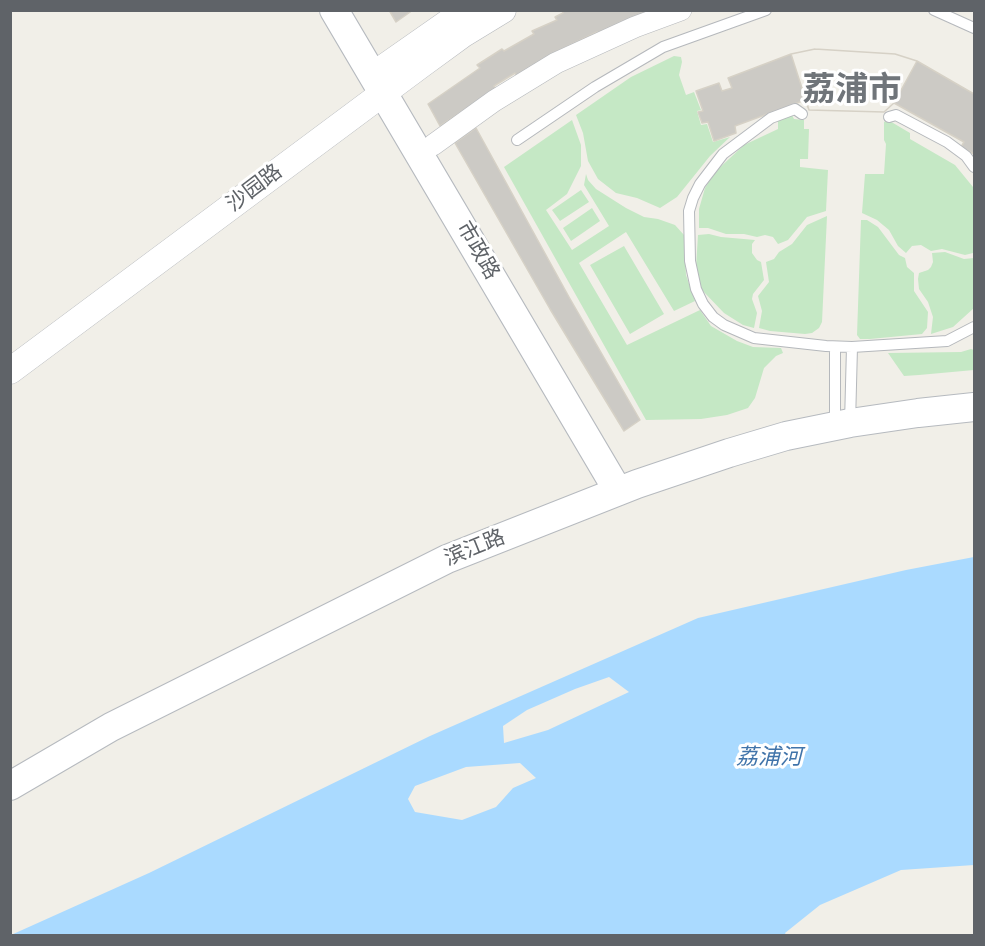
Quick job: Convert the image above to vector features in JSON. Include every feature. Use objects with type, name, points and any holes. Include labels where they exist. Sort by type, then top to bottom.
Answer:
[{"type":"main road","name":"市政路","points":[[334,10],[433,145],[612,448],[628,487]]},
{"type":"main road","name":"市政路","points":[[354,10],[385,79],[628,487]]},
{"type":"main road","name":"滨江路","points":[[10,786],[111,727],[447,559],[628,487],[786,436],[842,424],[975,407]]},
{"type":"street","name":"沙园路","points":[[10,371],[385,79],[466,10]]},
{"type":"street","name":"沙园路","points":[[385,79],[503,10]]},
{"type":"street","points":[[433,145],[495,101],[549,67],[612,36],[681,10]]},
{"type":"lane","points":[[517,140],[595,87],[663,47],[766,10]]},
{"type":"lane","points":[[934,10],[975,28]]},
{"type":"lane","points":[[802,114],[795,109],[771,118],[723,154],[710,169],[693,198],[689,211],[690,261],[696,289],[703,304],[724,324],[754,338],[835,347],[946,341],[975,327]]},
{"type":"lane","points":[[889,117],[896,115],[947,142],[975,166]]},
{"type":"lane","points":[[835,347],[842,424]]},
{"type":"lane","points":[[842,424],[852,347]]},
{"type":"green space","points":[[674,56],[681,57],[679,75],[686,95],[694,92],[701,110],[697,111],[701,125],[707,124],[713,142],[730,137],[710,156],[677,197],[660,208],[637,198],[616,193],[598,179],[588,161],[583,133],[576,115],[631,77]]},
{"type":"green space","points":[[791,113],[794,119],[804,120],[804,129],[809,129],[808,159],[800,159],[800,167],[828,170],[826,211],[807,217],[788,240],[778,244],[773,237],[765,235],[757,237],[726,234],[708,228],[699,228],[699,209],[705,188],[715,172],[744,145],[778,129],[778,118]]},
{"type":"green space","points":[[572,120],[581,145],[581,166],[567,194],[546,210],[572,250],[609,226],[584,185],[586,174],[596,189],[626,208],[644,217],[675,225],[684,235],[686,275],[695,301],[674,311],[626,232],[579,263],[627,345],[700,310],[711,326],[737,341],[753,347],[781,348],[783,353],[776,356],[764,368],[755,398],[748,408],[727,415],[701,419],[646,420],[504,167]]},
{"type":"green space","points":[[888,120],[910,133],[910,139],[955,165],[973,187],[973,253],[965,255],[942,249],[931,251],[921,245],[912,246],[906,253],[898,246],[889,230],[877,220],[862,213],[865,174],[884,174],[886,144],[884,122]]},
{"type":"green space","points":[[581,190],[589,202],[560,221],[552,210]]},
{"type":"green space","points":[[592,208],[600,221],[571,241],[563,228]]},
{"type":"green space","points":[[827,216],[822,322],[819,328],[812,333],[805,334],[759,328],[762,311],[758,296],[769,282],[766,262],[774,259],[779,252],[792,244],[807,225]]},
{"type":"green space","points":[[861,220],[867,220],[878,227],[899,255],[905,258],[907,267],[914,273],[914,291],[928,312],[927,328],[922,334],[870,339],[860,339],[857,335]]},
{"type":"green space","points":[[709,234],[755,240],[752,244],[752,253],[761,262],[764,280],[753,294],[752,299],[757,313],[754,328],[743,325],[724,313],[701,289],[696,267],[698,235]]},
{"type":"green space","points":[[624,246],[664,314],[630,334],[590,265]]},
{"type":"green space","points":[[945,252],[964,259],[974,258],[974,308],[953,327],[931,334],[933,317],[928,302],[919,289],[919,273],[931,267],[932,253]]},
{"type":"green space","points":[[974,350],[974,370],[904,376],[888,353],[961,352]]},
{"type":"water","name":"荔浦河","points":[[974,557],[974,865],[901,870],[820,905],[785,933],[786,935],[11,935],[149,873],[430,736],[698,618],[906,570]],"holes":[[[609,677],[629,692],[548,730],[504,743],[503,726],[527,710]],[[520,763],[536,778],[513,788],[496,807],[462,820],[415,812],[408,799],[415,786],[466,767]]]},
{"type":"building","points":[[389,10],[413,10],[396,22]]},
{"type":"building","points":[[563,10],[664,10],[600,35],[597,32],[556,52],[517,77],[515,73],[494,86],[496,89],[440,126],[428,104],[480,68],[477,65],[502,49],[504,51],[534,34],[532,31],[557,20],[555,17],[563,13]]},
{"type":"building","points":[[815,49],[895,54],[917,61],[974,94],[974,154],[961,147],[964,142],[894,103],[884,112],[809,110],[805,100],[735,126],[736,133],[714,141],[708,122],[702,123],[698,112],[703,111],[696,91],[719,83],[722,91],[732,88],[728,78],[791,54]]},
{"type":"building","points":[[815,49],[895,54],[917,61],[894,103],[884,112],[809,110],[791,54]]},
{"type":"building","points":[[476,128],[640,420],[624,431],[550,309],[455,143]]},
{"type":"district","name":"荔浦市","points":[[852,92]]}]
